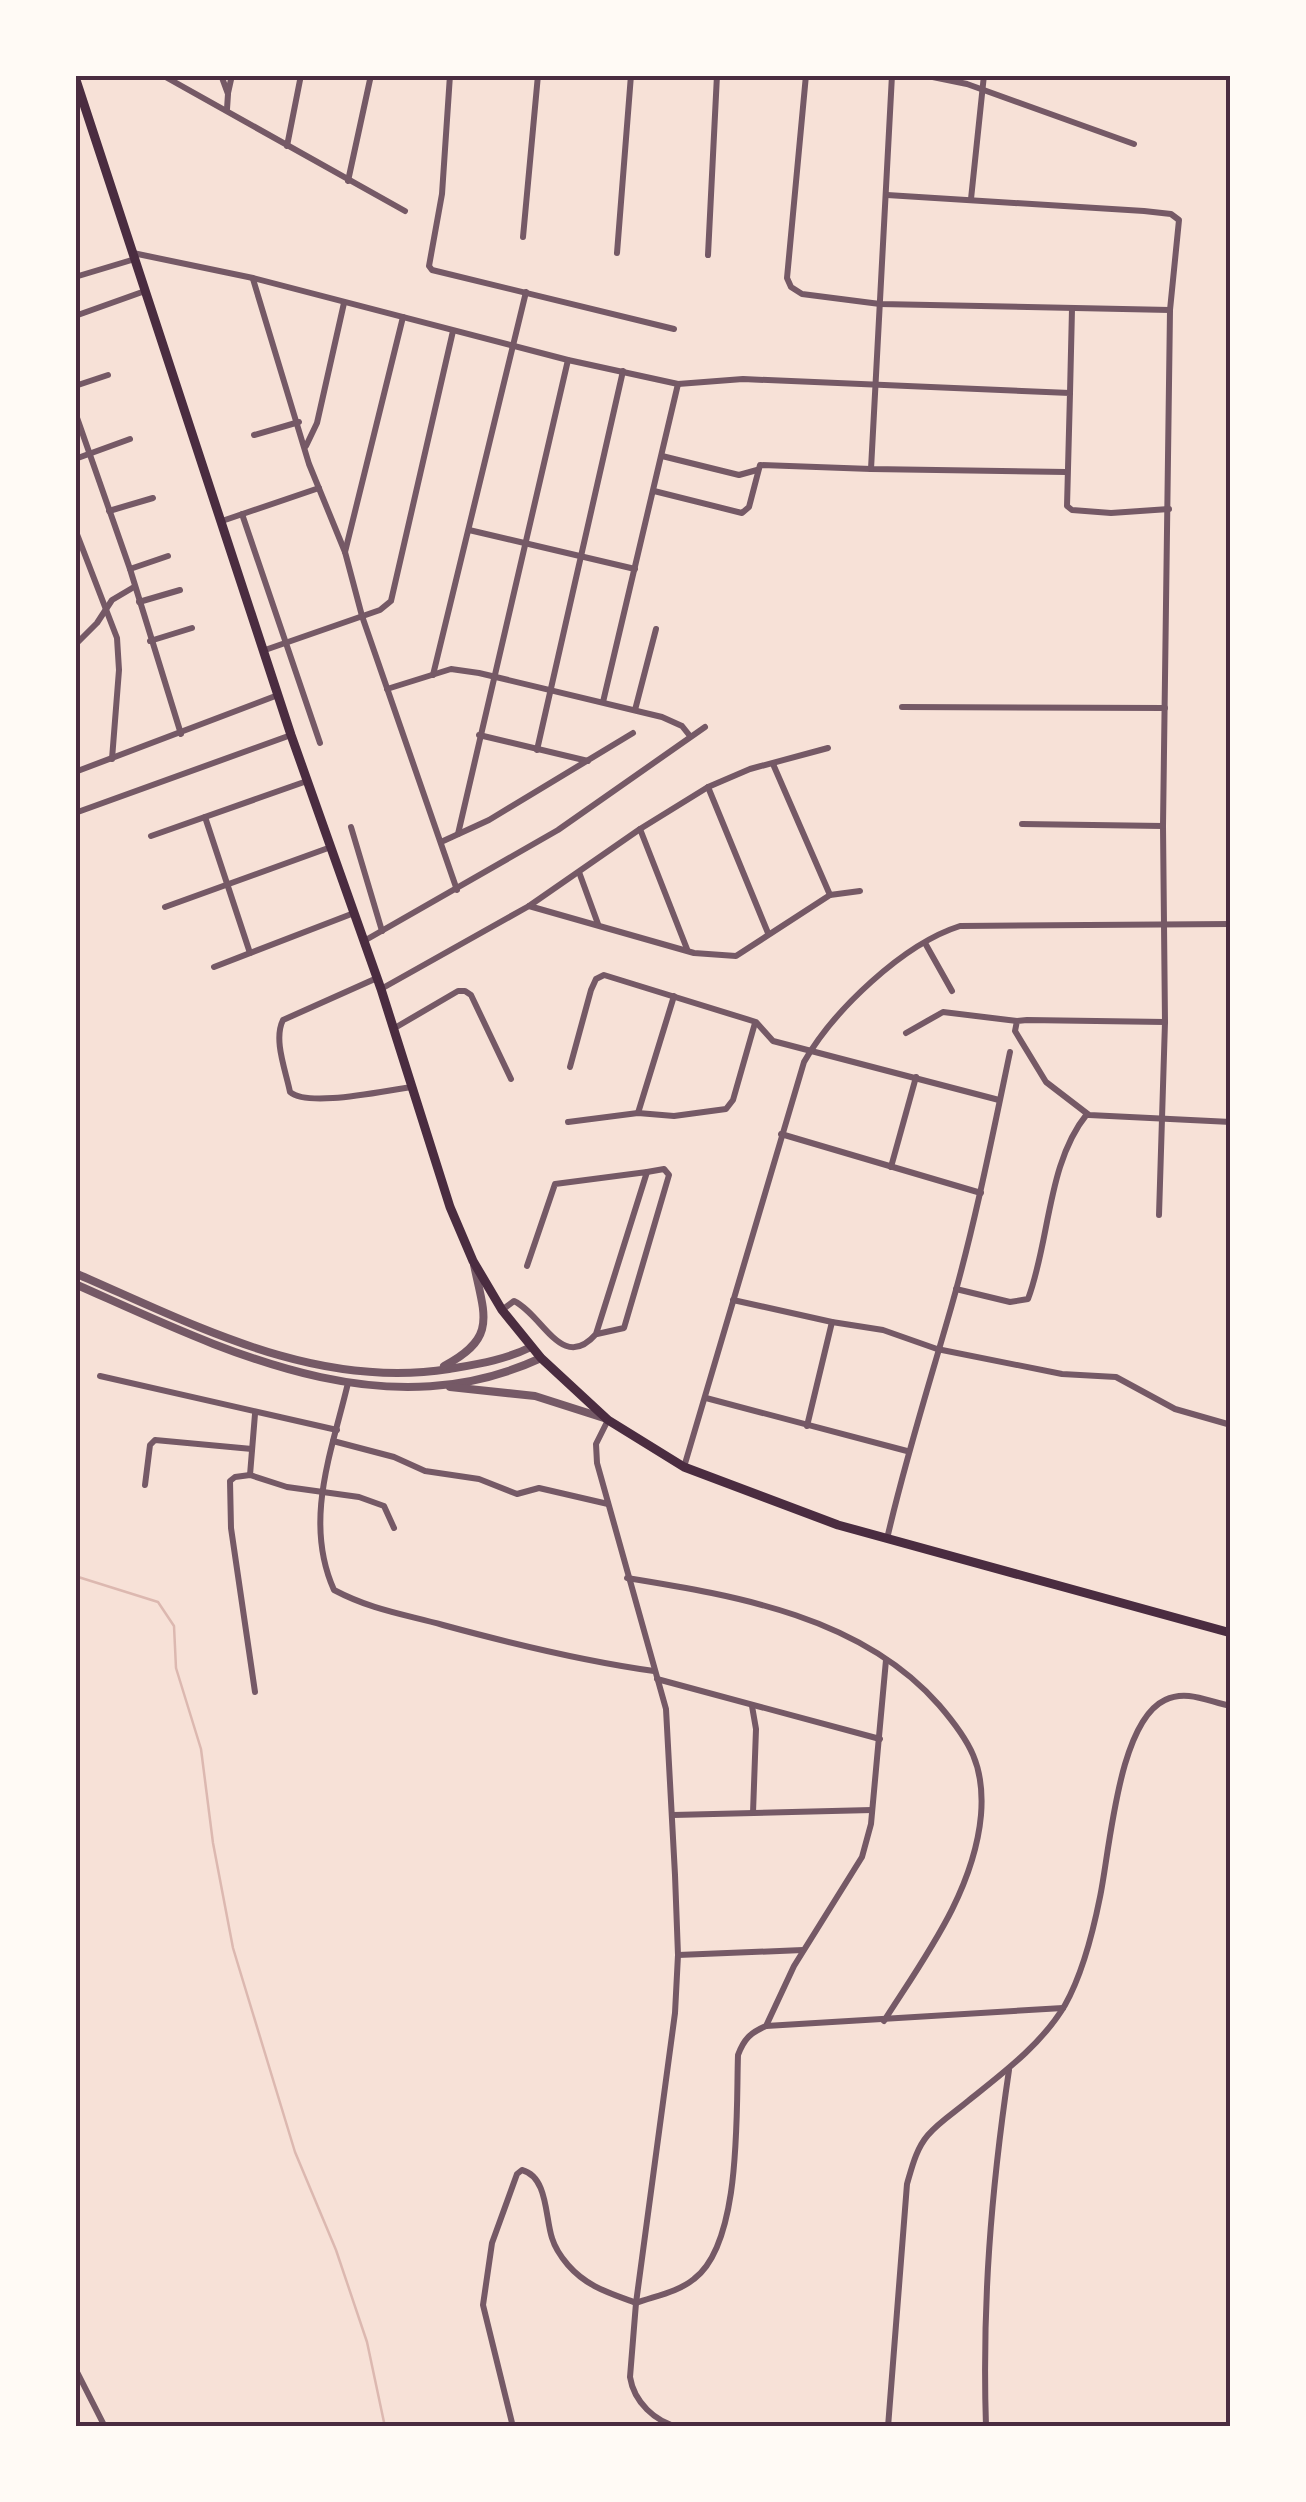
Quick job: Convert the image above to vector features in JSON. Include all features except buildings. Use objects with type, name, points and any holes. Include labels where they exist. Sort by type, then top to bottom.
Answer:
[{"type":"main road","points":[[75,76],[450,1206],[473,1261],[502,1310],[530,1347],[608,1420],[684,1467],[794,1510],[887,1539],[1231,1633]]},
{"type":"street","points":[[162,75],[405,211]]},
{"type":"street","points":[[220,75],[228,94]]},
{"type":"street","points":[[228,110],[232,75]]},
{"type":"street","points":[[287,146],[302,75]]},
{"type":"street","points":[[348,181],[371,75]]},
{"type":"street","points":[[450,75],[442,194],[429,266],[432,270],[674,330]]},
{"type":"street","points":[[523,237],[538,75]]},
{"type":"street","points":[[617,252],[631,75]]},
{"type":"street","points":[[708,256],[717,75]]},
{"type":"street","points":[[806,75],[788,283],[802,294],[880,304],[1170,310]]},
{"type":"street","points":[[871,470],[892,75]]},
{"type":"street","points":[[923,75],[948,78],[1134,144]]},
{"type":"street","points":[[972,200],[984,75]]},
{"type":"street","points":[[887,195],[1177,216],[1170,310],[1163,826],[1165,1022],[1159,1215]]},
{"type":"street","points":[[75,277],[134,256],[253,278],[453,332],[678,384],[744,379],[1070,393]]},
{"type":"street","points":[[253,278],[319,488],[345,552],[362,616],[457,890]]},
{"type":"street","points":[[75,316],[146,291]]},
{"type":"street","points":[[433,675],[526,292]]},
{"type":"street","points":[[306,446],[317,423],[344,302]]},
{"type":"street","points":[[1072,309],[1065,502],[1072,510],[1111,513],[1169,509]]},
{"type":"street","points":[[345,552],[404,317]]},
{"type":"street","points":[[266,650],[388,606],[392,601],[453,332]]},
{"type":"street","points":[[458,834],[568,360]]},
{"type":"street","points":[[537,750],[622,372]]},
{"type":"street","points":[[75,386],[108,376]]},
{"type":"street","points":[[603,702],[678,384]]},
{"type":"street","points":[[75,412],[130,569],[181,734]]},
{"type":"street","points":[[254,435],[298,422]]},
{"type":"street","points":[[75,459],[130,440]]},
{"type":"street","points":[[662,456],[740,476],[764,464],[871,470],[1066,472]]},
{"type":"street","points":[[654,491],[745,512],[759,469]]},
{"type":"street","points":[[222,522],[319,488]]},
{"type":"street","points":[[110,510],[152,498]]},
{"type":"street","points":[[242,514],[320,743]]},
{"type":"street","points":[[75,530],[119,653],[112,760]]},
{"type":"street","points":[[469,530],[635,569]]},
{"type":"street","points":[[130,569],[168,556]]},
{"type":"street","points":[[75,646],[112,600],[134,587]]},
{"type":"street","points":[[139,602],[180,590]]},
{"type":"street","points":[[150,640],[192,628]]},
{"type":"street","points":[[635,710],[656,629]]},
{"type":"street","points":[[387,689],[451,669],[635,710],[673,721],[690,737]]},
{"type":"street","points":[[75,772],[279,694]]},
{"type":"street","points":[[902,707],[1165,708]]},
{"type":"street","points":[[364,941],[558,830],[704,727]]},
{"type":"street","points":[[440,842],[489,820],[634,733]]},
{"type":"street","points":[[75,813],[291,735]]},
{"type":"street","points":[[479,735],[589,761]]},
{"type":"street","points":[[412,1087],[298,1098],[290,1092],[279,1027],[283,1020],[379,984],[529,906],[708,787],[828,748]]},
{"type":"street","points":[[773,764],[830,895]]},
{"type":"street","points":[[151,836],[307,781]]},
{"type":"street","points":[[708,787],[768,933]]},
{"type":"street","points":[[205,817],[250,953]]},
{"type":"street","points":[[1022,824],[1163,826]]},
{"type":"street","points":[[350,827],[382,931]]},
{"type":"street","points":[[640,829],[688,950]]},
{"type":"street","points":[[165,907],[331,847]]},
{"type":"street","points":[[579,872],[598,924]]},
{"type":"street","points":[[529,906],[702,954],[736,956],[830,895],[860,890]]},
{"type":"street","points":[[214,968],[354,913]]},
{"type":"street","points":[[684,1467],[804,1062],[844,1005],[925,943],[968,925],[1231,924]]},
{"type":"street","points":[[925,943],[952,991]]},
{"type":"street","points":[[570,1067],[596,979],[604,975],[756,1022],[773,1040],[1000,1100]]},
{"type":"street","points":[[393,1029],[465,990],[511,1080]]},
{"type":"street","points":[[638,1113],[674,996]]},
{"type":"street","points":[[906,1032],[943,1012],[1017,1021],[1165,1022]]},
{"type":"street","points":[[1017,1021],[1015,1031],[1046,1082],[1086,1114],[1231,1122]]},
{"type":"street","points":[[568,1122],[638,1113],[674,1116],[726,1109],[733,1100],[756,1022]]},
{"type":"street","points":[[887,1539],[907,1451],[956,1289],[1010,1052]]},
{"type":"street","points":[[891,1166],[916,1076]]},
{"type":"street","points":[[956,1289],[1010,1302],[1028,1299],[1061,1161],[1076,1126],[1086,1114]]},
{"type":"street","points":[[781,1134],[980,1192]]},
{"type":"street","points":[[502,1310],[514,1301],[521,1304],[563,1346],[573,1348],[587,1344],[603,1330],[624,1328],[670,1175],[664,1169],[554,1184],[527,1266]]},
{"type":"street","points":[[596,1334],[647,1172]]},
{"type":"street","points":[[434,1371],[467,1354],[478,1343],[482,1304],[473,1261]]},
{"type":"street","points":[[75,1273],[249,1347],[343,1372],[434,1371],[511,1357],[530,1347]]},
{"type":"street","points":[[75,1284],[270,1366],[348,1384],[436,1386],[535,1396],[608,1420],[596,1444],[596,1462],[666,1709],[678,1954],[675,2014],[636,2302],[630,2378],[632,2388],[658,2422],[679,2427]]},
{"type":"street","points":[[733,1300],[883,1330],[937,1350],[1062,1374],[1116,1378],[1175,1410],[1231,1425]]},
{"type":"street","points":[[807,1426],[832,1322]]},
{"type":"street","points":[[436,1386],[520,1368],[541,1358]]},
{"type":"street","points":[[100,1376],[337,1430]]},
{"type":"street","points":[[348,1384],[320,1491],[324,1560],[334,1590],[401,1617],[656,1675],[752,1706],[880,1739]]},
{"type":"street","points":[[706,1398],[907,1451]]},
{"type":"street","points":[[250,1475],[255,1414]]},
{"type":"street","points":[[145,1485],[150,1445],[155,1440],[252,1450]]},
{"type":"street","points":[[334,1441],[425,1471],[479,1479],[518,1494],[539,1488],[608,1504]]},
{"type":"street","points":[[255,1692],[231,1528],[228,1486],[235,1477],[250,1475],[286,1486],[359,1497],[384,1506],[394,1528]]},
{"type":"street","points":[[627,1578],[767,1606],[847,1635],[908,1674],[973,1748],[980,1769],[981,1814],[976,1846],[948,1919],[884,2021]]},
{"type":"street","points":[[514,2427],[483,2305],[492,2243],[516,2174],[529,2171],[538,2181],[553,2241],[588,2284],[636,2302],[680,2287],[708,2266],[720,2241],[734,2178],[738,2055],[743,2041],[766,2026],[804,1950],[862,1857],[872,1810],[886,1659]]},
{"type":"street","points":[[888,2427],[907,2184],[915,2156],[940,2123],[1010,2067],[1063,2008],[1091,1936],[1109,1830],[1137,1731],[1152,1708],[1178,1695],[1231,1706]]},
{"type":"street","points":[[752,1706],[756,1729],[752,1813]]},
{"type":"street","points":[[673,1815],[872,1810]]},
{"type":"street","points":[[678,1954],[804,1950]]},
{"type":"street","points":[[766,2026],[1063,2008]]},
{"type":"street","points":[[986,2427],[988,2236],[1010,2067]]},
{"type":"street","points":[[75,2368],[105,2427]]},
{"type":"waterway","points":[[75,1576],[158,1602],[174,1626],[176,1668],[201,1749],[213,1843],[233,1948],[295,2152],[336,2250],[367,2342],[385,2427]]}]
